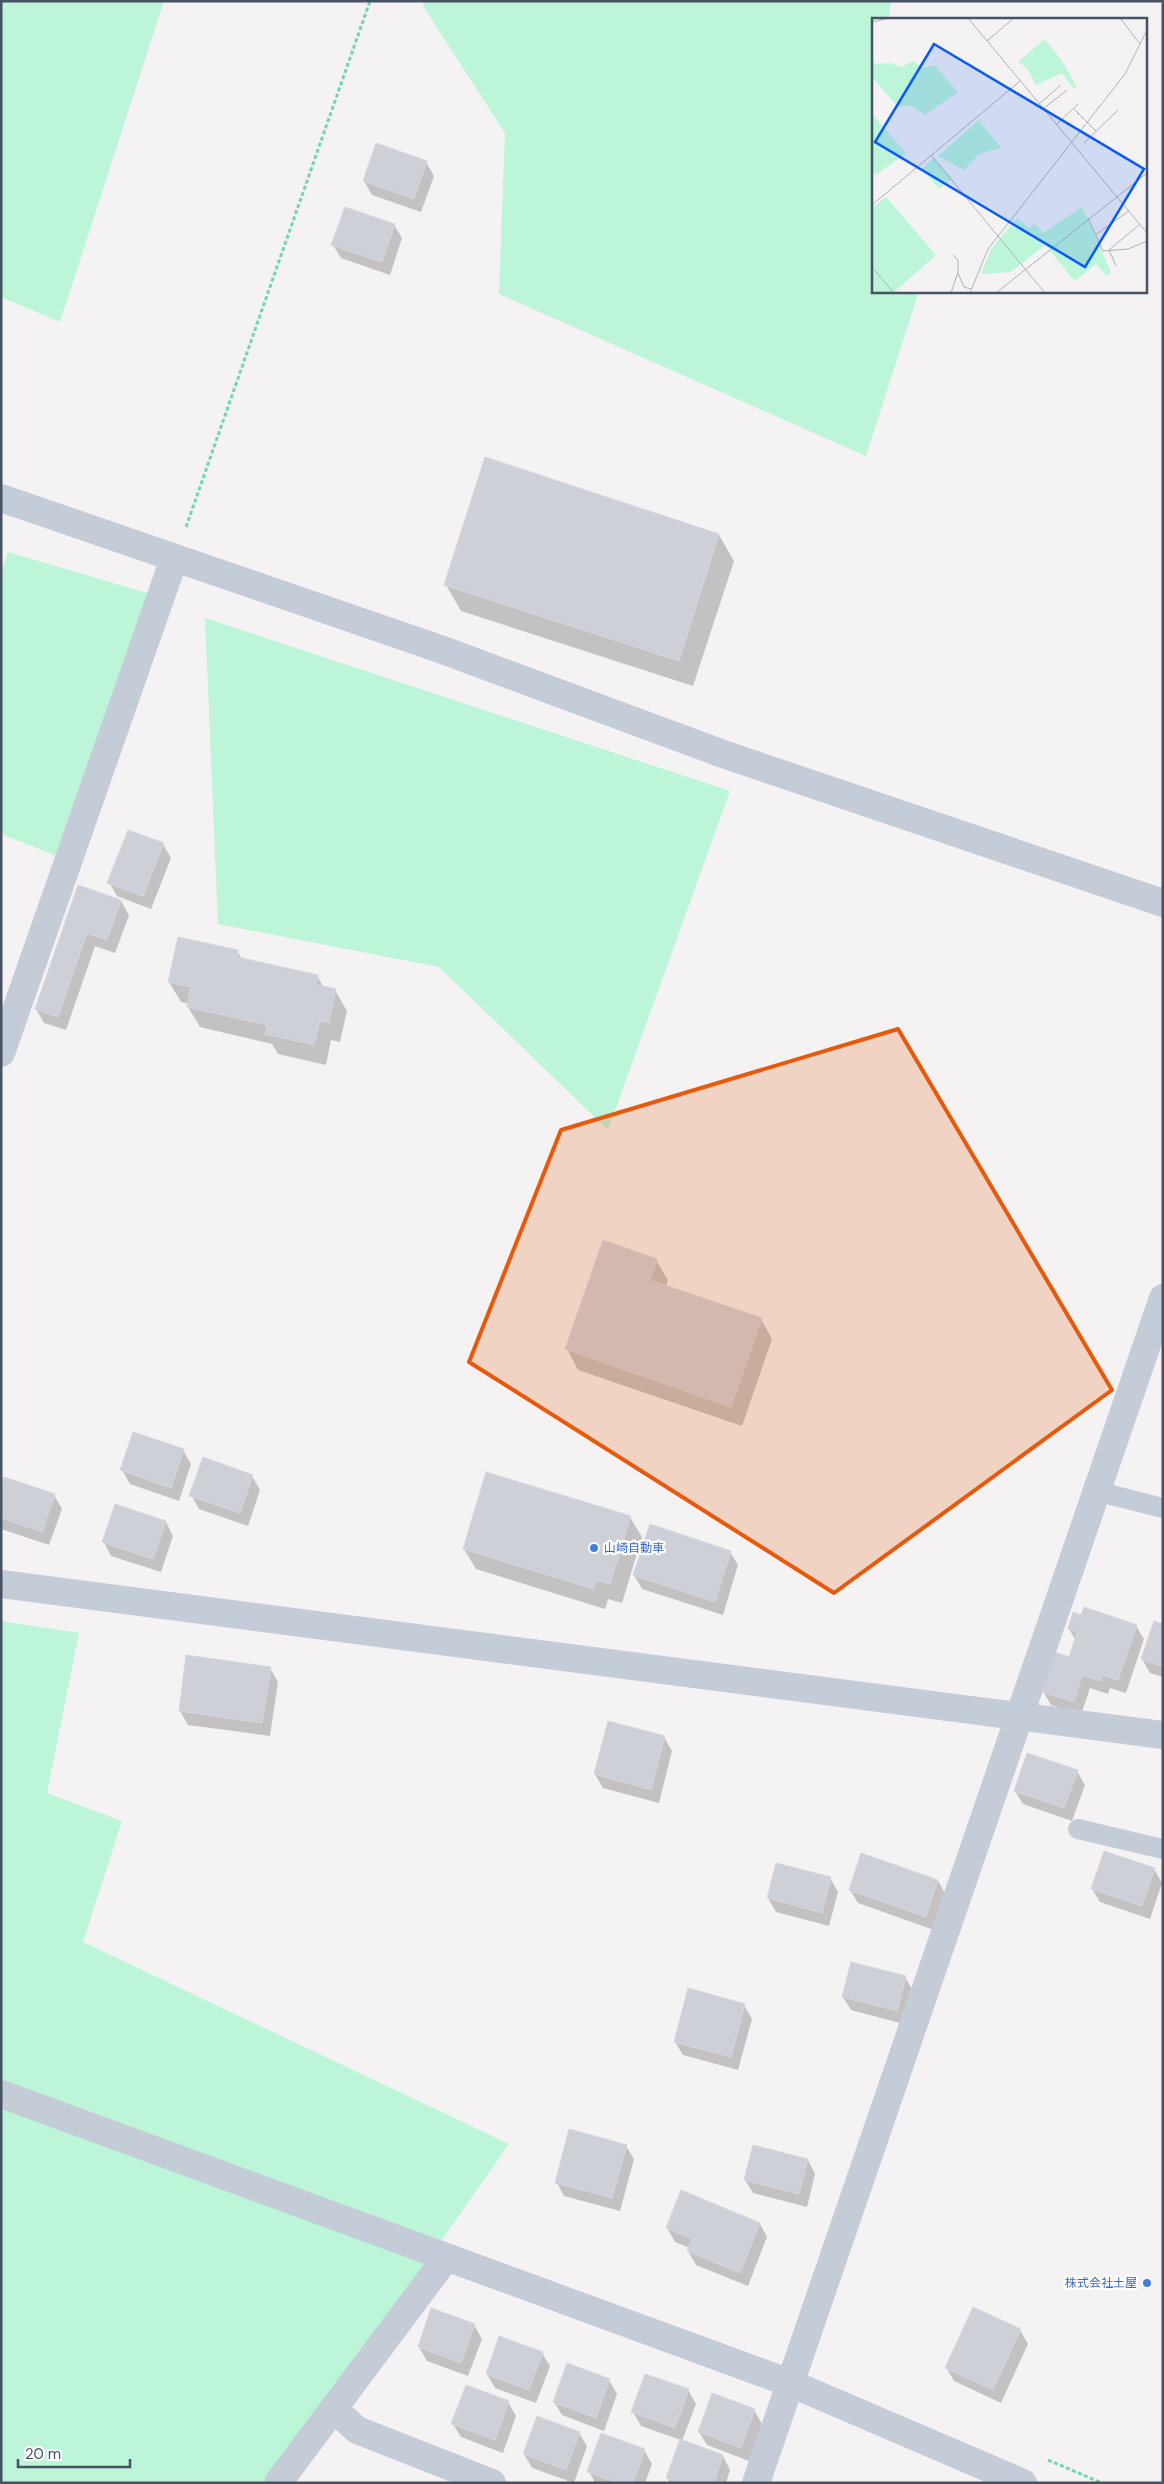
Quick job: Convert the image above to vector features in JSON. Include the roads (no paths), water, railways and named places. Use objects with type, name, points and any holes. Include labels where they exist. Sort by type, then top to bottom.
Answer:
[{"type":"street","points":[[1,498],[440,649],[723,754],[1163,903]]},
{"type":"street","points":[[1,1053],[174,559]]},
{"type":"street","points":[[756,2483],[1163,1298]]},
{"type":"street","points":[[1,1584],[1163,1735]]},
{"type":"street","points":[[1,2094],[790,2383],[1024,2483]]},
{"type":"street","points":[[278,2483],[446,2258]]},
{"type":"street","points":[[334,2410],[357,2430],[492,2483]]},
{"type":"lane","points":[[1096,1491],[1163,1508]]},
{"type":"lane","points":[[1078,1829],[1163,1849]]},
{"type":"place","name":"山崎自動車","points":[[594,1548]]},
{"type":"place","name":"株式会社土屋","points":[[1147,2283]]}]
